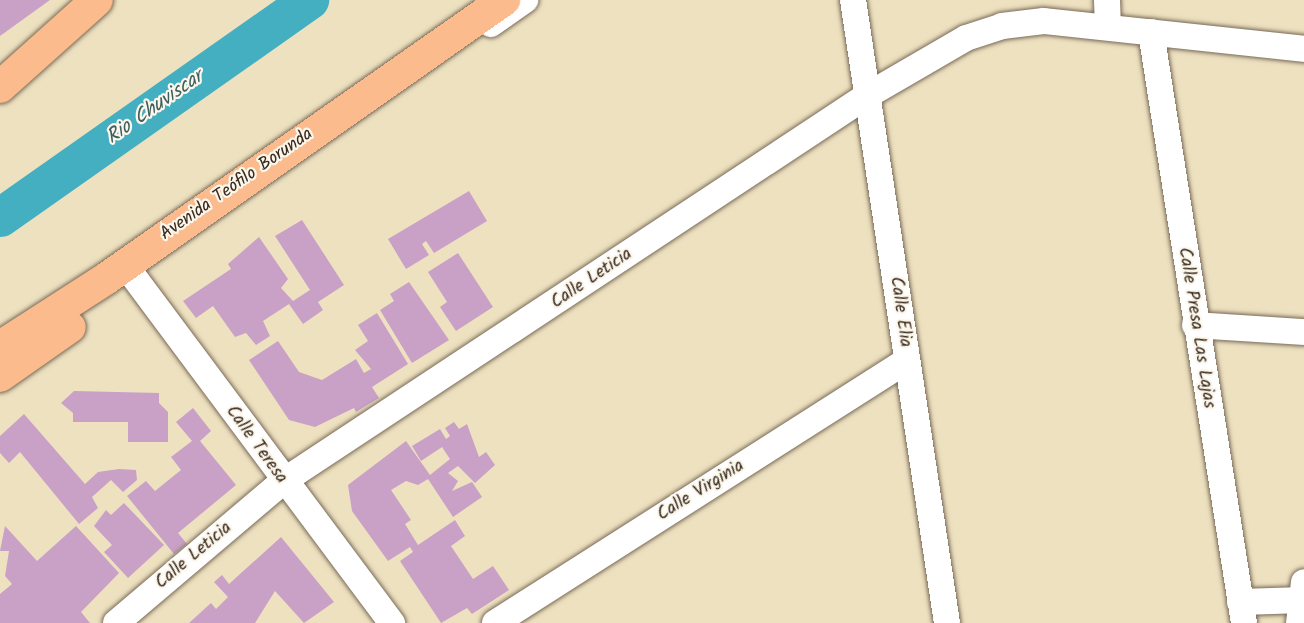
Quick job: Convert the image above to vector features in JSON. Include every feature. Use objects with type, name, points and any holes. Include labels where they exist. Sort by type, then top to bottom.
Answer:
[{"type":"main road","points":[[0,87],[60,28],[96,0]]},
{"type":"main road","name":"Avenida Teófilo Borunda","points":[[8,342],[116,272],[368,93],[504,0]]},
{"type":"main road","points":[[0,60],[60,28]]},
{"type":"main road","points":[[0,376],[95,308],[116,272]]},
{"type":"street","points":[[368,93],[400,88],[525,0]]},
{"type":"street","name":"Calle Elia","points":[[853,0],[945,622]]},
{"type":"street","name":"Calle Leticia","points":[[116,623],[282,482],[868,95],[966,38],[1002,26],[1108,12],[1150,32],[1304,49]]},
{"type":"street","name":"Calle Presa Las Lajas","points":[[1150,32],[1242,612]]},
{"type":"street","name":"Calle Teresa","points":[[116,272],[392,623]]},
{"type":"street","points":[[1195,325],[1304,332]]},
{"type":"street","name":"Calle Virginia","points":[[495,623],[907,361]]},
{"type":"street","points":[[1242,612],[1302,601]]},
{"type":"building","points":[[0,0],[50,0],[0,36]]},
{"type":"building","points":[[469,191],[487,221],[434,253],[426,241],[422,244],[429,255],[406,269],[388,239]]},
{"type":"building","points":[[302,220],[344,285],[318,302],[323,310],[303,324],[289,304],[263,321],[270,336],[256,345],[246,333],[235,337],[213,306],[196,318],[183,301],[231,269],[228,264],[259,237],[288,279],[281,288],[293,301],[310,290],[275,236]]},
{"type":"building","points":[[458,253],[493,307],[456,331],[440,307],[447,302],[428,272]]},
{"type":"building","points":[[409,282],[449,340],[412,363],[380,310],[394,301],[390,294]]},
{"type":"building","points":[[377,313],[408,364],[372,387],[379,398],[356,412],[354,408],[315,427],[289,420],[249,360],[278,341],[299,372],[322,380],[356,359],[364,373],[371,369],[355,350],[368,341],[358,325]]},
{"type":"building","points":[[74,391],[159,393],[159,403],[168,412],[168,442],[128,442],[128,422],[73,422],[73,413],[61,403]]},
{"type":"building","points":[[193,408],[211,431],[200,441],[236,485],[178,533],[187,544],[174,554],[127,496],[146,481],[155,491],[181,470],[171,457],[192,441],[176,422]]},
{"type":"building","points":[[24,414],[85,484],[98,472],[119,469],[136,470],[137,480],[123,492],[111,480],[92,497],[98,508],[79,524],[20,452],[9,463],[0,453],[0,436]]},
{"type":"building","points":[[454,422],[459,429],[467,424],[479,457],[486,452],[495,465],[475,483],[458,466],[448,473],[458,481],[452,491],[472,482],[482,497],[453,517],[428,479],[418,485],[406,481],[391,490],[411,520],[405,524],[418,545],[455,520],[465,536],[451,546],[473,579],[493,566],[509,590],[472,614],[467,608],[441,623],[400,561],[413,552],[410,547],[388,561],[352,511],[348,485],[406,441],[430,475],[450,459],[442,447],[421,461],[412,446],[440,429],[446,439],[450,436],[445,428]]},
{"type":"building","points":[[124,503],[164,545],[128,578],[104,552],[112,545],[94,526],[106,510],[111,515]]},
{"type":"building","points":[[5,526],[37,561],[76,526],[119,573],[81,612],[90,623],[0,623],[0,594],[12,584],[5,576],[9,551],[0,551]]},
{"type":"building","points":[[281,537],[334,602],[304,623],[275,591],[255,623],[189,623],[211,603],[216,609],[228,597],[214,582],[222,575],[229,584]]},
{"type":"waterway","name":"Rio Chuviscar","points":[[0,217],[309,0]]}]
